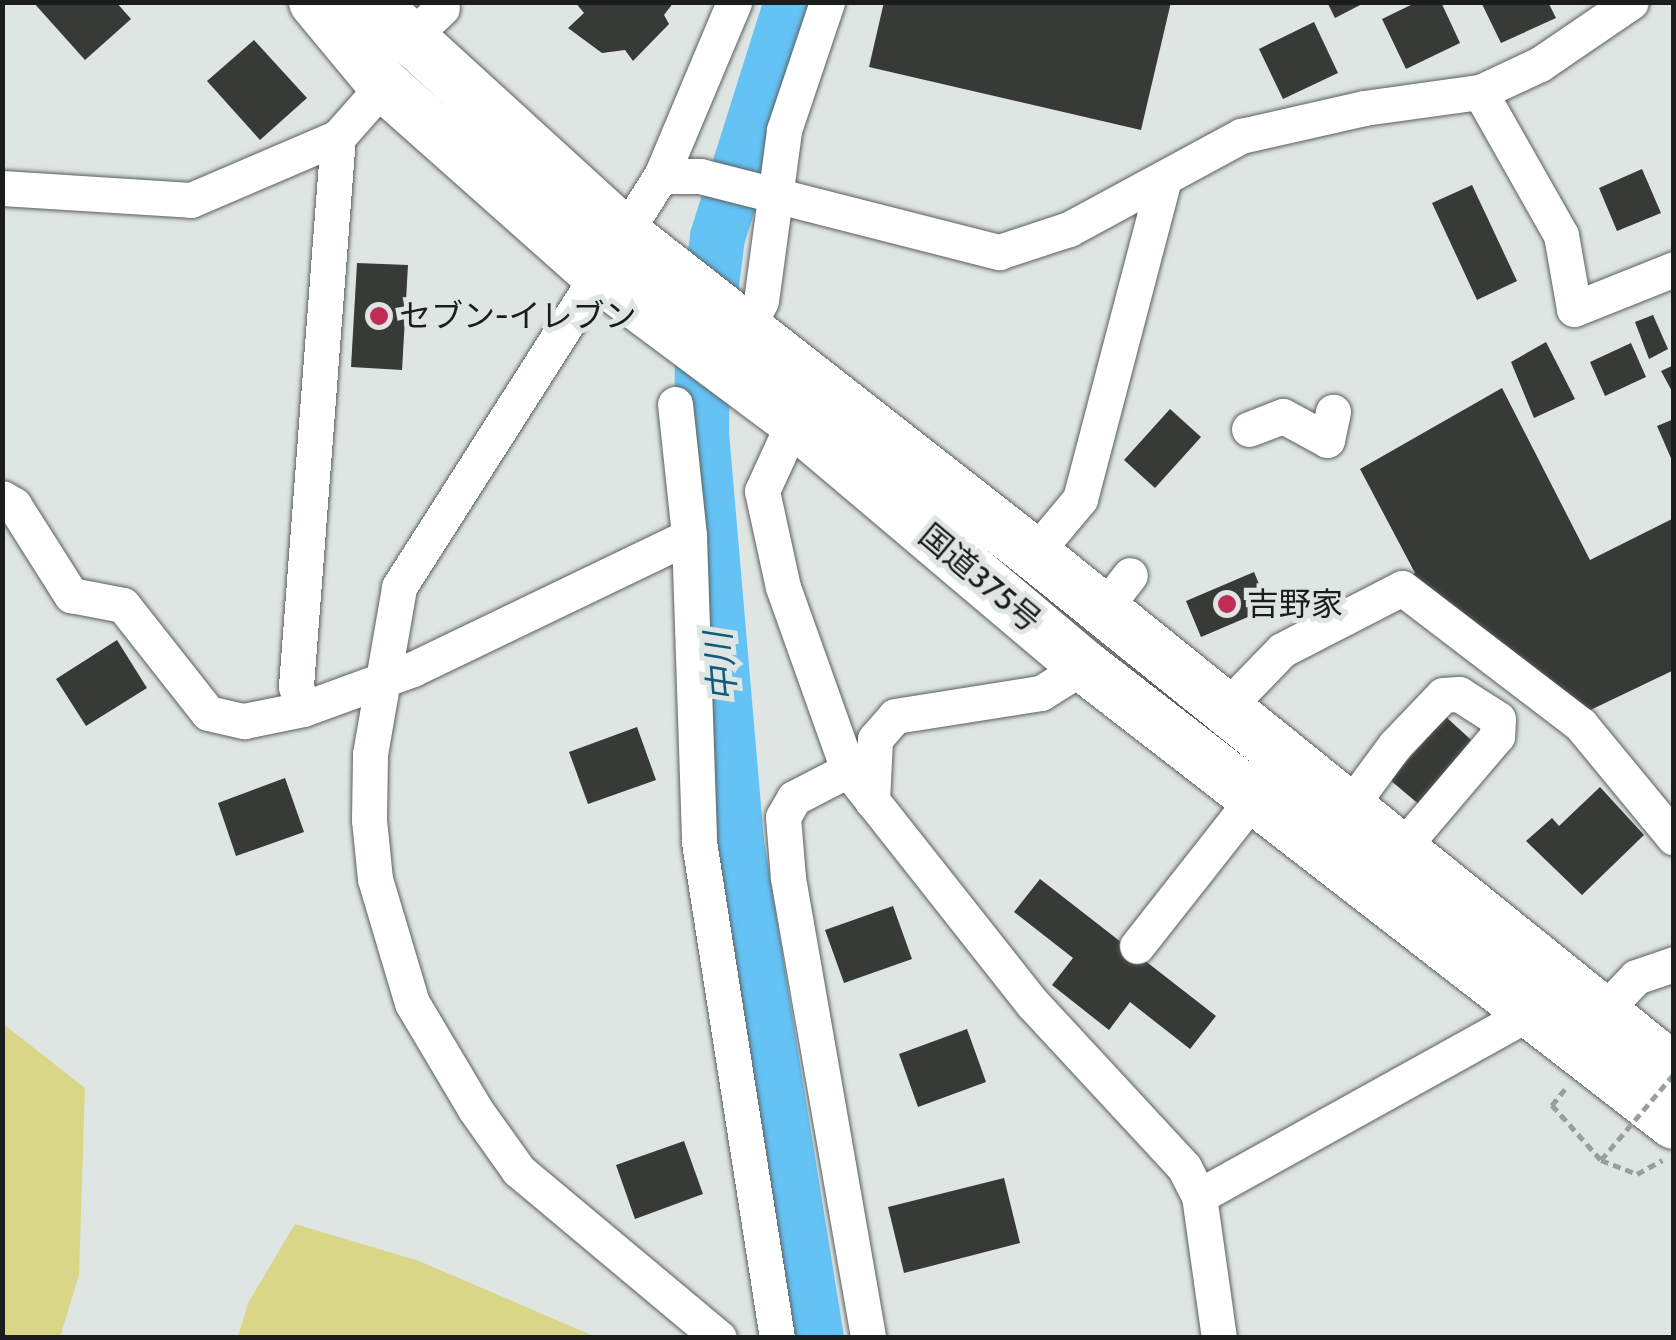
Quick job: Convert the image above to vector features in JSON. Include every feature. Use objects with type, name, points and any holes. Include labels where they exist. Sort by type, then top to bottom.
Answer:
[{"type":"highway","name":"国道375号","points":[[314,2],[411,45]]},
{"type":"highway","name":"国道375号","points":[[371,2],[611,254],[672,330],[783,412],[1084,666],[1533,1011],[1668,1141]]},
{"type":"highway","name":"国道375号","points":[[611,254],[682,276],[1034,554],[1116,592],[1224,710],[1674,1072]]},
{"type":"street","points":[[719,1338],[519,1171],[438,1054],[412,1003],[375,880],[370,754],[379,681],[400,587],[661,176],[734,2]]},
{"type":"street","points":[[747,328],[761,301],[768,197],[784,130],[826,2]]},
{"type":"street","points":[[661,176],[700,176],[768,197],[999,252],[1069,229],[1242,136],[1364,108],[1480,92],[1540,64],[1632,2]]},
{"type":"street","points":[[2,188],[192,200],[338,138],[411,45]]},
{"type":"street","points":[[1480,92],[1561,235],[1574,309],[1674,269]]},
{"type":"street","points":[[303,708],[296,686],[338,138]]},
{"type":"street","points":[[1034,554],[1080,499],[1164,179]]},
{"type":"street","points":[[675,404],[689,536],[700,842],[777,1338]]},
{"type":"street","points":[[783,412],[762,491],[783,586],[848,770],[1032,1004],[1184,1167],[1198,1196],[1219,1338]]},
{"type":"street","points":[[1250,429],[1283,416],[1328,440],[1332,412]]},
{"type":"street","points":[[2,498],[71,595],[123,605],[208,713],[244,721],[303,708],[379,681],[689,536]]},
{"type":"street","points":[[1224,710],[1282,650],[1402,588],[1580,726],[1674,838]]},
{"type":"street","points":[[872,801],[875,739],[895,716],[1042,693],[1084,666]]},
{"type":"street","points":[[1348,810],[1395,745],[1444,695],[1459,694],[1498,719],[1497,736],[1399,851]]},
{"type":"street","points":[[848,770],[794,798],[783,817],[788,878],[868,1338]]},
{"type":"street","points":[[1137,946],[1256,795]]},
{"type":"street","points":[[1601,1014],[1636,977],[1674,964]]},
{"type":"street","points":[[1198,1196],[1533,1011]]},
{"type":"path","points":[[1601,1160],[1674,1072]]},
{"type":"path","points":[[1566,1086],[1552,1105],[1601,1160],[1637,1174],[1668,1141]]},
{"type":"shaded area","points":[[2,1023],[85,1088],[79,1275],[60,1337],[3,1337]]},
{"type":"shaded area","points":[[295,1224],[419,1261],[596,1337],[238,1337],[248,1303]]},
{"type":"building","points":[[33,2],[116,2],[131,19],[85,60]]},
{"type":"building","points":[[575,2],[674,2],[664,15],[669,24],[633,61],[625,50],[602,53],[568,28],[584,13]]},
{"type":"building","points":[[884,2],[1171,2],[1141,130],[869,67]]},
{"type":"building","points":[[1327,2],[1366,2],[1335,18]]},
{"type":"building","points":[[1417,2],[1441,2],[1460,43],[1406,69],[1382,19]]},
{"type":"building","points":[[1481,2],[1548,2],[1556,18],[1501,43]]},
{"type":"building","points":[[1314,22],[1338,73],[1283,99],[1259,49]]},
{"type":"building","points":[[254,40],[307,98],[260,140],[207,81]]},
{"type":"building","points":[[1642,169],[1661,213],[1617,231],[1599,188]]},
{"type":"building","points":[[1472,185],[1517,281],[1477,300],[1432,203]]},
{"type":"building","name":"セブン-イレブン","points":[[357,263],[408,265],[402,370],[351,367]]},
{"type":"building","points":[[1653,315],[1668,349],[1649,359],[1635,322]]},
{"type":"building","points":[[1546,342],[1575,399],[1534,418],[1511,362]]},
{"type":"building","points":[[1631,343],[1646,377],[1605,396],[1590,362]]},
{"type":"building","points":[[1674,365],[1674,395],[1661,371]]},
{"type":"building","points":[[1502,388],[1590,560],[1674,518],[1674,670],[1582,714],[1407,577],[1415,573],[1360,469]]},
{"type":"building","points":[[1170,409],[1201,437],[1155,488],[1124,460]]},
{"type":"building","points":[[1674,419],[1674,465],[1657,426]]},
{"type":"building","name":"吉野家","points":[[1254,572],[1269,608],[1201,637],[1186,601]]},
{"type":"building","points":[[117,640],[147,688],[86,726],[56,679]]},
{"type":"building","points":[[1446,717],[1480,748],[1427,811],[1390,780]]},
{"type":"building","points":[[637,727],[656,780],[588,804],[569,752]]},
{"type":"building","points":[[285,778],[304,832],[236,856],[218,803]]},
{"type":"building","points":[[1600,787],[1644,835],[1582,895],[1526,841],[1552,818],[1559,826]]},
{"type":"building","points":[[1040,879],[1216,1016],[1190,1049],[1130,1002],[1109,1030],[1052,985],[1073,958],[1014,912]]},
{"type":"building","points":[[893,906],[912,959],[844,983],[825,930]]},
{"type":"building","points":[[967,1029],[986,1082],[918,1107],[899,1054]]},
{"type":"building","points":[[684,1141],[703,1194],[635,1219],[616,1165]]},
{"type":"building","points":[[1004,1178],[1020,1243],[904,1273],[888,1207]]},
{"type":"waterway","name":"中川","points":[[791,2],[717,237],[702,354],[701,433],[736,842],[816,1338]]},
{"type":"place","name":"セブン-イレブン","points":[[379,316]]},
{"type":"place","name":"吉野家","points":[[1227,604]]}]
